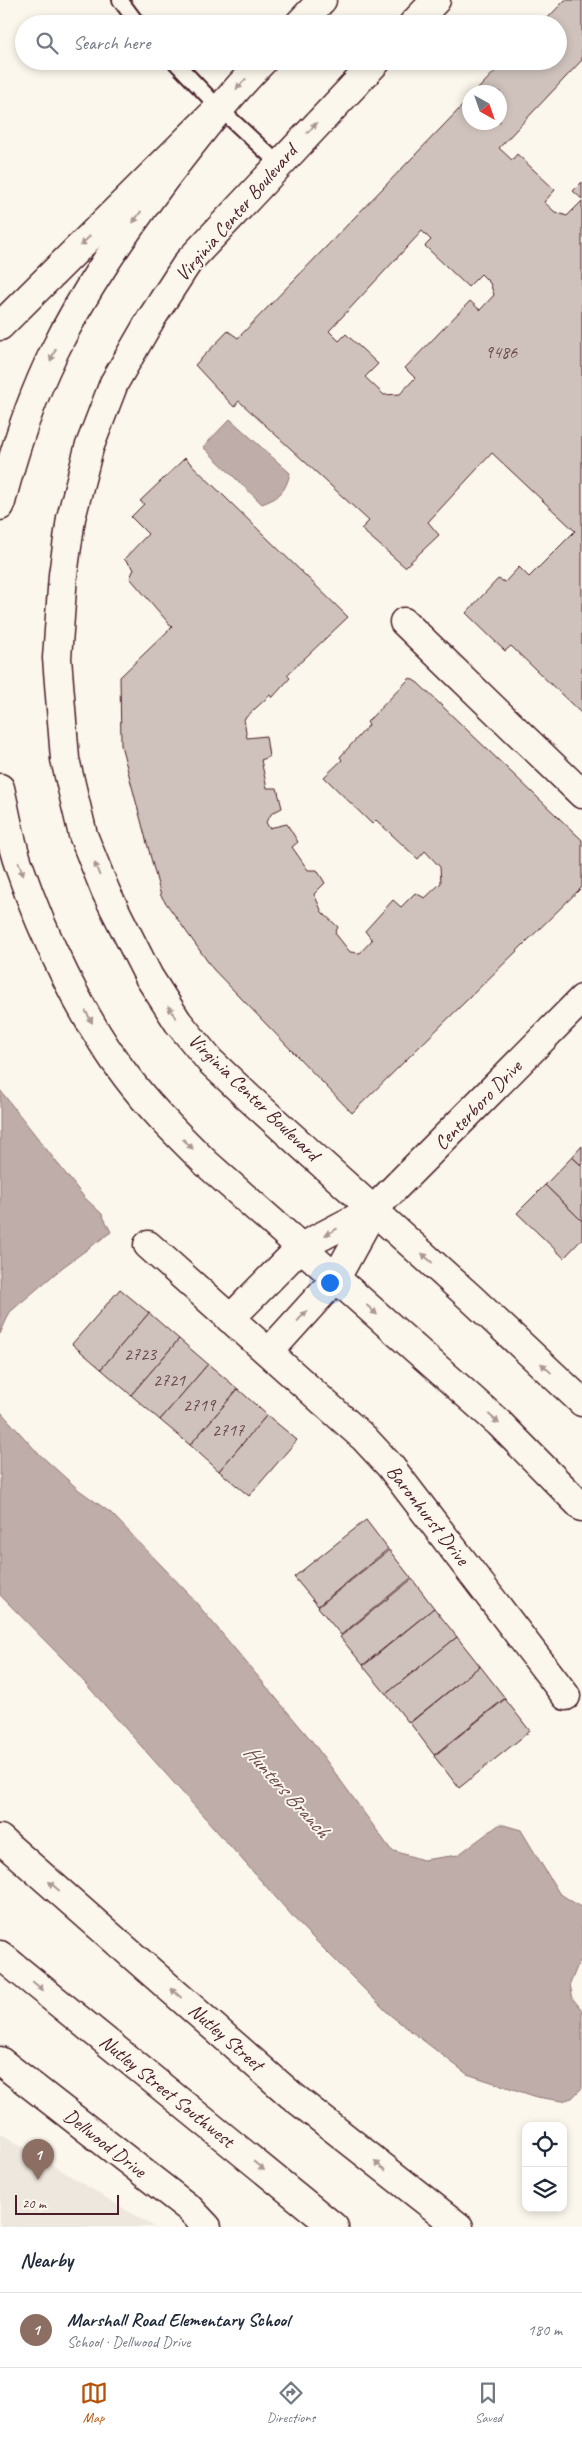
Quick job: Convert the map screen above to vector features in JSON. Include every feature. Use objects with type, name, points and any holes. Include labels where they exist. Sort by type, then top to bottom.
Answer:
[{"type":"main road","points":[[308,15],[322,0]]},
{"type":"main road","points":[[422,15],[436,0]]},
{"type":"main road","points":[[0,326],[219,108],[255,70]]},
{"type":"main road","name":"Virginia Center Boulevard","points":[[368,70],[188,262],[151,319],[114,383],[89,448],[71,518],[63,575],[57,658],[65,759],[83,835],[106,892],[140,961],[178,1022],[223,1073],[374,1209],[582,1402]]},
{"type":"main road","points":[[0,506],[16,445],[54,352],[94,281],[137,217],[219,108]]},
{"type":"main road","points":[[404,622],[582,794]]},
{"type":"main road","points":[[0,788],[18,864],[44,930],[92,1023],[125,1075],[163,1121],[499,1424],[582,1508]]},
{"type":"main road","name":"Centerboro Drive","points":[[374,1209],[582,999]]},
{"type":"main road","points":[[230,1319],[301,1247],[374,1209]]},
{"type":"main road","points":[[269,1352],[336,1278],[374,1209]]},
{"type":"main road","name":"Baronhurst Drive","points":[[148,1245],[364,1438],[390,1466],[566,1696]]},
{"type":"main road","name":"Nutley Street","points":[[0,1839],[291,2094],[458,2227]]},
{"type":"main road","name":"Nutley Street Southwest","points":[[0,1955],[334,2227]]},
{"type":"main road","name":"Dellwood Drive","points":[[0,2062],[190,2209],[208,2227]]},
{"type":"lane","points":[[120,0],[131,15]]},
{"type":"lane","points":[[183,70],[219,108],[279,164]]},
{"type":"shaded area","points":[[0,2133],[154,2227],[0,2227]]},
{"type":"water","points":[[230,419],[290,473],[281,493],[268,502],[262,504],[203,447]]},
{"type":"water","points":[[0,1090],[84,1197],[102,1214],[111,1232],[63,1267],[10,1312],[0,1334]]},
{"type":"water","name":"Hunters Branch","points":[[0,1411],[37,1452],[79,1490],[111,1513],[188,1593],[312,1741],[391,1850],[423,1860],[458,1855],[500,1824],[521,1830],[559,1893],[582,1908],[582,1960],[579,1962],[570,1984],[573,1999],[582,2010],[582,2088],[572,2098],[562,2101],[537,2097],[467,2074],[390,2015],[303,1928],[69,1665],[0,1595]]},
{"type":"building","points":[[565,0],[582,0],[582,60],[499,148],[512,160],[517,154],[555,190],[544,202],[555,212],[567,216],[582,201],[582,714],[511,646],[505,651],[466,613],[498,579],[505,582],[519,567],[529,577],[575,531],[492,453],[428,522],[439,535],[405,567],[361,529],[369,521],[239,401],[234,407],[195,365],[228,331],[238,338],[462,106],[462,130],[507,130],[507,85],[482,85],[496,70],[567,70],[567,15],[551,15]],"holes":[[[422,231],[431,240],[425,246],[468,287],[481,274],[490,283],[494,295],[480,310],[470,301],[405,368],[415,378],[400,394],[384,395],[365,377],[378,364],[346,334],[339,341],[329,331]]]},
{"type":"building","points":[[582,182],[582,199],[573,191]]},
{"type":"building","points":[[185,458],[348,617],[287,675],[290,678],[272,698],[270,695],[244,719],[247,738],[266,736],[269,757],[261,760],[267,788],[277,788],[282,808],[272,813],[266,822],[269,828],[287,824],[298,842],[292,847],[308,870],[317,870],[325,883],[314,894],[322,912],[338,927],[335,933],[350,952],[360,953],[372,940],[365,931],[393,900],[401,907],[415,893],[425,898],[441,883],[440,867],[425,851],[418,859],[376,820],[372,824],[324,777],[342,760],[340,757],[369,725],[367,722],[410,678],[418,683],[582,840],[582,887],[352,1113],[213,969],[161,896],[121,745],[120,677],[172,627],[130,578],[134,569],[124,559],[148,534],[131,517],[144,504],[140,501]]},
{"type":"building","points":[[582,1146],[582,1166],[572,1157]]},
{"type":"building","points":[[572,1157],[582,1166],[582,1221],[545,1185]]},
{"type":"building","points":[[545,1185],[582,1221],[582,1239],[564,1258],[517,1213]]},
{"type":"building","points":[[120,1289],[149,1313],[101,1369],[72,1344]]},
{"type":"building","points":[[149,1313],[179,1339],[131,1395],[101,1369]]},
{"type":"building","points":[[179,1339],[208,1364],[160,1420],[131,1395]]},
{"type":"building","points":[[208,1364],[238,1389],[190,1445],[160,1420]]},
{"type":"building","points":[[238,1389],[267,1415],[219,1471],[190,1445]]},
{"type":"building","points":[[267,1415],[297,1440],[249,1496],[219,1471]]},
{"type":"building","points":[[366,1520],[388,1549],[318,1606],[294,1577]]},
{"type":"building","points":[[389,1550],[411,1578],[341,1635],[318,1607]]},
{"type":"building","points":[[412,1579],[434,1608],[363,1665],[340,1637]]},
{"type":"building","points":[[434,1608],[457,1637],[386,1694],[363,1666]]},
{"type":"building","points":[[457,1637],[480,1666],[409,1723],[386,1694]]},
{"type":"building","points":[[480,1666],[505,1698],[434,1755],[410,1723]]},
{"type":"building","points":[[505,1699],[530,1731],[459,1788],[434,1756]]},
{"type":"place","name":"Marshall Road Elementary School","points":[[38,2180]]}]
